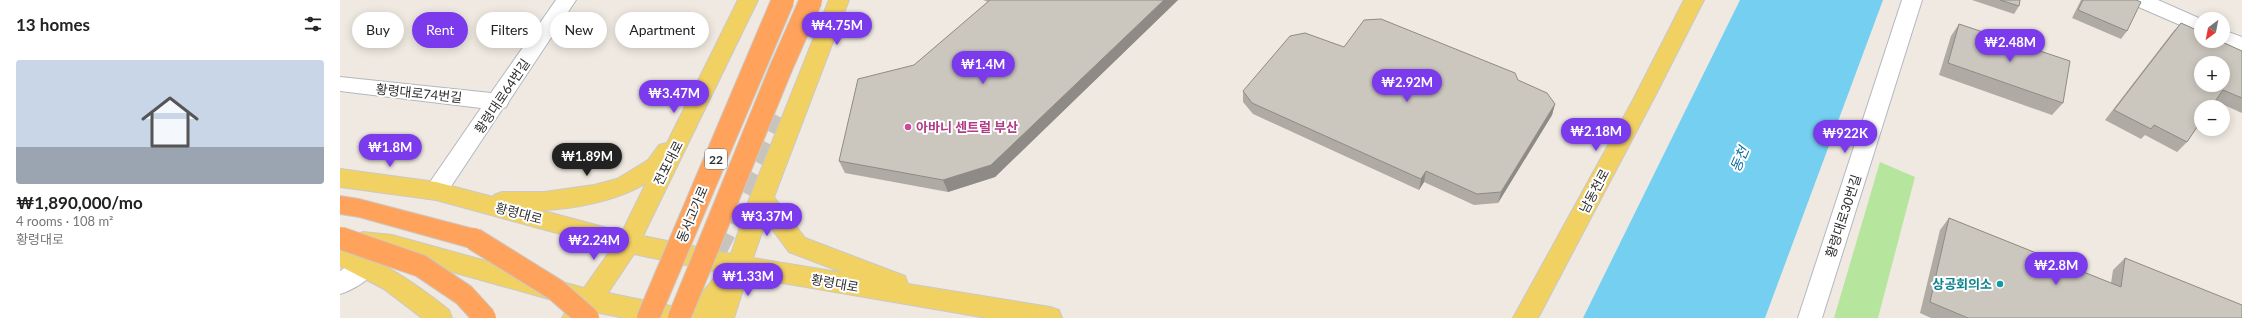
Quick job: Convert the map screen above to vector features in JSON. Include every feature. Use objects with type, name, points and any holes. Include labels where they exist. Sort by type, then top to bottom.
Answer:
[{"type":"highway","name":"동서고가로","points":[[648,318],[783,0]]},
{"type":"highway","name":"동서고가로","points":[[678,318],[781,68],[812,0]]},
{"type":"highway","points":[[340,205],[359,208],[474,239],[556,290],[599,310]]},
{"type":"highway","points":[[340,238],[420,266],[464,296],[485,318]]},
{"type":"main road","name":"전포대로","points":[[599,310],[628,242],[748,0]]},
{"type":"main road","points":[[722,318],[761,197],[805,80],[839,0]]},
{"type":"main road","name":"남동천로","points":[[1526,318],[1643,100],[1694,0]]},
{"type":"main road","points":[[472,201],[544,201],[594,194],[624,186],[656,166],[689,121]]},
{"type":"main road","name":"황령대로","points":[[340,178],[436,191],[628,242],[739,266],[1050,318]]},
{"type":"main road","points":[[761,197],[797,245],[942,301]]},
{"type":"main road","points":[[340,241],[392,245],[599,310],[678,318]]},
{"type":"main road","points":[[340,256],[366,266],[408,292],[440,318]]},
{"type":"main road","points":[[696,318],[739,266]]},
{"type":"main road","points":[[574,318],[599,310]]},
{"type":"street","name":"황령대로64번길","points":[[436,191],[566,0]]},
{"type":"street","name":"황령대로30번길","points":[[1810,318],[1912,0]]},
{"type":"street","points":[[2141,0],[2194,24]]},
{"type":"street","points":[[2230,40],[2242,46]]},
{"type":"street","name":"황령대로74번길","points":[[340,84],[498,102]]},
{"type":"street","points":[[340,284],[366,266]]},
{"type":"green space","points":[[1880,162],[1915,177],[1878,318],[1834,318]]},
{"type":"water","name":"동천","points":[[1740,0],[1883,0],[1765,318],[1583,318]]},
{"type":"building","points":[[990,0],[1164,0],[991,165],[943,180],[839,161],[858,79],[914,65]]},
{"type":"building","points":[[2000,0],[2020,0],[2019,6]]},
{"type":"building","points":[[2083,0],[2136,0],[2141,2],[2127,31],[2078,10]]},
{"type":"building","points":[[1381,19],[1515,73],[1518,80],[1547,93],[1555,104],[1501,192],[1477,194],[1426,171],[1421,179],[1252,103],[1243,91],[1290,36],[1305,33],[1344,47],[1364,20]]},
{"type":"building","points":[[2181,23],[2194,29],[2194,48],[2230,48],[2230,46],[2242,51],[2242,98],[2228,92],[2230,92],[2230,56],[2194,56],[2194,92],[2222,92],[2216,100],[2194,100],[2194,132],[2187,142],[2154,125],[2151,129],[2114,110]]},
{"type":"building","points":[[1959,24],[2070,61],[2063,103],[1948,63]]},
{"type":"building","name":"상공회의소","points":[[1949,218],[2121,287],[2125,258],[2242,305],[2242,318],[1968,318],[1930,302]]},
{"type":"tunnel","points":[[715,252],[784,119]]},
{"type":"place","name":"아바니 센트럴 부산","points":[[908,127]]},
{"type":"place","name":"상공회의소","points":[[2000,284]]}]
